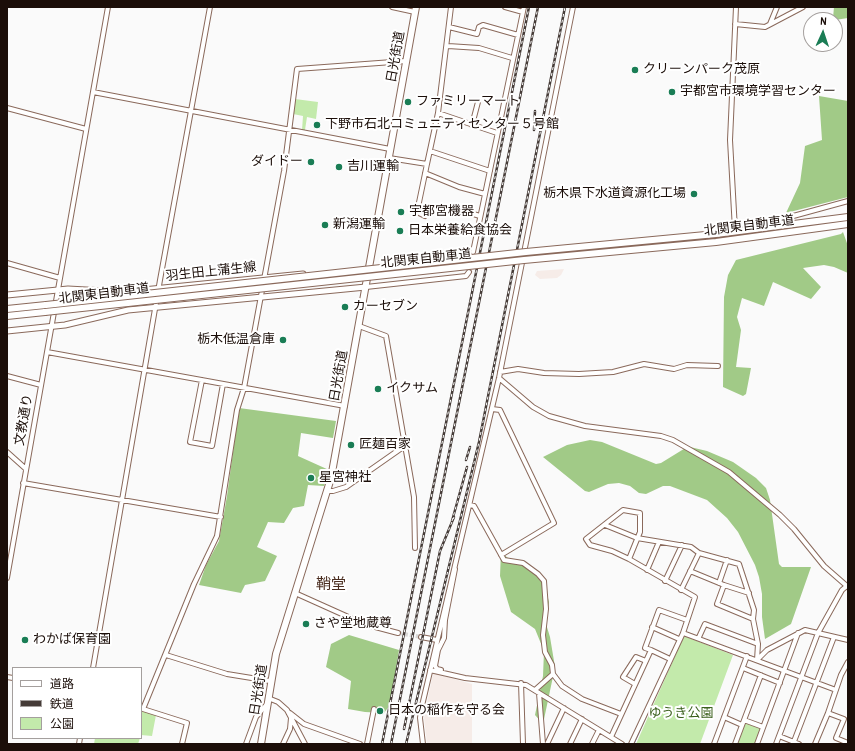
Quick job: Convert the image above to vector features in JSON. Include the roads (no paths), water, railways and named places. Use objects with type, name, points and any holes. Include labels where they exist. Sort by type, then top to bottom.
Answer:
[{"type":"highway","name":"日光街道","points":[[261,744],[270,681],[279,641],[327,491],[345,406],[415,10]]},
{"type":"highway","name":"北関東自動車道","points":[[7,309],[526,252],[716,234],[848,217]]},
{"type":"highway","name":"北関東自動車道","points":[[7,316],[517,260],[731,240],[848,224]]},
{"type":"main road","name":"羽生田上蒲生線","points":[[7,295],[58,289],[123,292],[264,277],[369,269]]},
{"type":"main road","points":[[7,331],[51,328],[119,312],[156,307],[366,287]]},
{"type":"street","name":"文教通り","points":[[7,578],[9,556],[26,469],[108,7]]},
{"type":"street","points":[[93,667],[190,111],[210,7]]},
{"type":"street","points":[[392,7],[415,10]]},
{"type":"street","points":[[425,216],[417,212],[438,113],[448,46],[451,7]]},
{"type":"street","points":[[473,252],[523,9],[505,7]]},
{"type":"street","points":[[423,744],[420,718],[436,640],[470,505],[499,378],[572,7]]},
{"type":"street","points":[[735,230],[730,140],[736,7]]},
{"type":"street","points":[[770,24],[777,7]]},
{"type":"street","points":[[735,24],[765,27],[803,7]]},
{"type":"street","points":[[449,27],[477,34],[479,27],[483,25],[518,35]]},
{"type":"street","points":[[448,46],[479,48],[512,58]]},
{"type":"street","points":[[182,744],[186,723],[143,709],[194,584],[216,541],[237,410],[244,388],[290,130],[297,69],[406,62]]},
{"type":"street","points":[[93,92],[390,149]]},
{"type":"street","points":[[472,124],[478,102]]},
{"type":"street","points":[[7,108],[86,129]]},
{"type":"street","points":[[438,113],[498,133]]},
{"type":"street","points":[[430,151],[490,171]]},
{"type":"street","points":[[389,158],[427,164]]},
{"type":"street","points":[[425,173],[459,187],[485,194]]},
{"type":"street","points":[[524,251],[735,230],[769,223],[848,201]]},
{"type":"street","points":[[463,211],[480,216]]},
{"type":"street","points":[[7,263],[60,278]]},
{"type":"street","points":[[366,287],[466,276],[469,272]]},
{"type":"street","points":[[359,326],[386,336],[414,497],[415,548]]},
{"type":"street","points":[[47,352],[345,406]]},
{"type":"street","points":[[500,372],[518,369],[544,373],[579,374],[613,372],[644,364],[674,369],[687,365],[718,366]]},
{"type":"street","points":[[7,376],[41,385]]},
{"type":"street","points":[[499,378],[533,406],[549,416],[591,427],[661,436],[673,440],[729,472],[785,519],[824,566],[848,586],[842,590],[818,633],[776,744]]},
{"type":"street","points":[[202,380],[190,442],[212,446],[223,384]]},
{"type":"street","points":[[492,409],[500,410],[554,523],[501,555]]},
{"type":"street","points":[[327,491],[333,491],[346,487],[406,445]]},
{"type":"street","points":[[7,452],[26,469]]},
{"type":"street","points":[[23,483],[221,517]]},
{"type":"street","points":[[470,505],[474,506],[504,560],[516,561],[532,569],[544,581],[546,608],[543,635],[545,652],[552,665],[553,674],[562,686],[582,699],[621,714]]},
{"type":"street","points":[[628,559],[640,532],[640,513],[623,510],[586,539],[590,545],[612,550],[695,597],[683,633],[631,744]]},
{"type":"street","points":[[605,524],[637,538],[691,547],[699,552],[739,564],[754,610],[753,619],[758,644],[757,660]]},
{"type":"street","points":[[647,570],[659,542]]},
{"type":"street","points":[[665,581],[682,545]]},
{"type":"street","points":[[681,590],[699,552]]},
{"type":"street","points":[[719,583],[727,560]]},
{"type":"street","points":[[455,562],[456,575],[445,620],[444,638],[438,650],[435,666],[437,669],[474,678]]},
{"type":"street","points":[[690,571],[724,585],[749,593]]},
{"type":"street","points":[[724,585],[717,604],[753,619]]},
{"type":"street","points":[[295,593],[364,624],[398,633]]},
{"type":"street","points":[[670,658],[645,648],[659,610],[687,620]]},
{"type":"street","points":[[699,637],[705,624],[758,644]]},
{"type":"street","points":[[652,627],[679,639]]},
{"type":"street","points":[[757,660],[767,650],[804,630],[848,640]]},
{"type":"street","points":[[683,633],[699,637],[836,690]]},
{"type":"street","points":[[757,744],[798,633]]},
{"type":"street","points":[[421,637],[436,640]]},
{"type":"street","points":[[793,743],[834,637]]},
{"type":"street","points":[[611,737],[651,650]]},
{"type":"street","points":[[166,655],[227,674],[270,681]]},
{"type":"street","points":[[714,744],[747,656]]},
{"type":"street","points":[[635,684],[622,677],[636,657],[646,661]]},
{"type":"street","points":[[816,744],[848,662]]},
{"type":"street","points":[[742,668],[780,683]]},
{"type":"street","points":[[430,670],[474,678],[521,683],[611,737],[616,742],[622,744]]},
{"type":"street","points":[[543,744],[537,692],[553,674]]},
{"type":"street","points":[[735,744],[761,675]]},
{"type":"street","points":[[521,683],[523,744]]},
{"type":"street","points":[[142,699],[147,700]]},
{"type":"street","points":[[246,744],[256,716],[268,701],[283,705],[305,744]]},
{"type":"street","points":[[547,744],[564,708]]},
{"type":"street","points":[[368,744],[374,709]]},
{"type":"street","points":[[828,713],[844,719],[836,738],[848,743]]},
{"type":"street","points":[[284,744],[290,729],[290,715]]},
{"type":"street","points":[[290,715],[312,728],[360,744]]},
{"type":"street","points":[[724,717],[742,725]]},
{"type":"street","points":[[570,744],[582,719]]},
{"type":"street","points":[[744,720],[763,727]]},
{"type":"street","points":[[592,744],[599,730]]},
{"type":"street","points":[[779,736],[793,743],[799,744]]},
{"type":"waterway","points":[[634,744],[659,688]]},
{"type":"tunnel","points":[[398,633],[421,637]]},
{"type":"railway","points":[[382,744],[529,7]]},
{"type":"railway","points":[[391,744],[538,7]]},
{"type":"railway","points":[[406,744],[479,442],[565,7]]},
{"type":"railway","points":[[534,130],[535,111]]},
{"type":"railway","points":[[466,460],[470,447]]},
{"type":"railway","points":[[452,521],[467,467]]},
{"type":"railway","points":[[404,729],[440,551],[454,517]]},
{"type":"place","name":"クリーンパーク茂原","points":[[635,70]]},
{"type":"place","name":"宇都宮市環境学習センター","points":[[672,92]]},
{"type":"place","name":"ファミリーマート","points":[[408,102]]},
{"type":"place","name":"下野市石北コミュニティセンター５号館","points":[[317,125]]},
{"type":"place","name":"ダイドー","points":[[311,162]]},
{"type":"place","name":"吉川運輸","points":[[339,167]]},
{"type":"place","name":"栃木県下水道資源化工場","points":[[694,194]]},
{"type":"place","name":"宇都宮機器","points":[[401,212]]},
{"type":"place","name":"新潟運輸","points":[[325,225]]},
{"type":"place","name":"日本栄養給食協会","points":[[400,231]]},
{"type":"place","name":"カーセブン","points":[[345,307]]},
{"type":"place","name":"栃木低温倉庫","points":[[283,340]]},
{"type":"place","name":"イクサム","points":[[378,389]]},
{"type":"place","name":"匠麺百家","points":[[351,445]]},
{"type":"place","name":"星宮神社","points":[[311,478]]},
{"type":"place","name":"さや堂地蔵尊","points":[[306,624]]},
{"type":"place","name":"わかば保育園","points":[[25,640]]},
{"type":"place","name":"日本の稲作を守る会","points":[[380,711]]},
{"type":"district","name":"鞘堂","points":[[331,585]]},
{"type":"park label","name":"ゆうき公園","points":[[681,714]]}]
